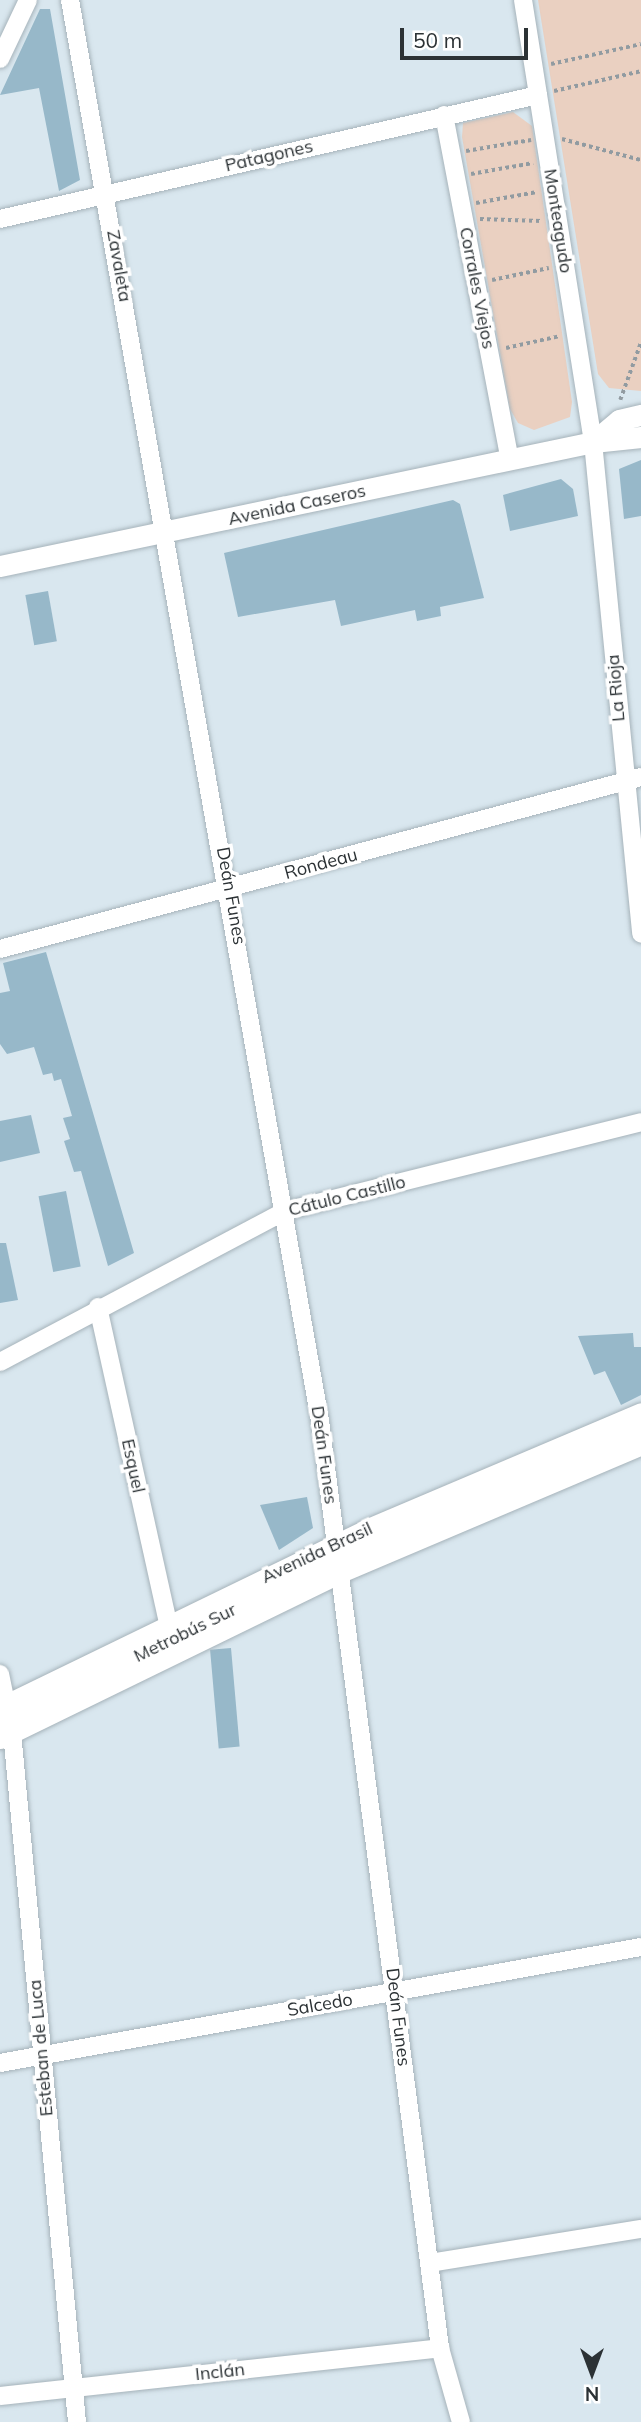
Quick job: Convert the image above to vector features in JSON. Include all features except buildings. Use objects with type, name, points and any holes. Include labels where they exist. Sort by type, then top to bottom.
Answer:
[{"type":"main road","name":"Avenida Caseros","points":[[593,442],[619,420],[641,415]]},
{"type":"main road","name":"Avenida Caseros","points":[[0,566],[593,442],[641,437]]},
{"type":"main road","name":"Avenida Brasil","points":[[5,1721],[641,1413]]},
{"type":"main road","name":"Avenida Brasil","points":[[5,1721],[168,1624],[641,1444]]},
{"type":"street","points":[[0,59],[28,0]]},
{"type":"street","name":"Zavaleta","points":[[70,0],[107,194],[165,533]]},
{"type":"street","name":"Monteagudo","points":[[523,0],[593,442]]},
{"type":"street","name":"Patagones","points":[[0,219],[538,95]]},
{"type":"street","name":"Corrales Viejos","points":[[444,115],[510,460]]},
{"type":"street","name":"La Rioja","points":[[593,442],[632,780],[641,934]]},
{"type":"street","name":"Deán Funes","points":[[165,533],[285,1211],[339,1558],[440,2348],[461,2422]]},
{"type":"street","name":"Rondeau","points":[[0,950],[632,780]]},
{"type":"street","name":"Cátulo Castillo","points":[[0,1362],[98,1307],[285,1211],[641,1122]]},
{"type":"street","name":"Esquel","points":[[98,1307],[168,1624]]},
{"type":"street","points":[[339,1558],[641,1427]]},
{"type":"street","name":"Esteban de Luca","points":[[0,1674],[42,2056],[77,2422]]},
{"type":"street","name":"Salcedo","points":[[0,2063],[641,1947]]},
{"type":"street","points":[[430,2263],[641,2229]]},
{"type":"street","name":"Inclán","points":[[0,2396],[440,2348]]},
{"type":"path","points":[[534,68],[641,44]]},
{"type":"path","points":[[538,95],[641,71]]},
{"type":"path","points":[[452,153],[545,137],[588,142],[641,160]]},
{"type":"path","points":[[456,177],[548,160]]},
{"type":"path","points":[[463,212],[553,190]]},
{"type":"path","points":[[463,212],[558,222]]},
{"type":"path","points":[[476,284],[565,264]]},
{"type":"path","points":[[489,352],[576,332]]},
{"type":"path","points":[[619,420],[620,399],[641,342]]},
{"type":"shaded area","points":[[538,0],[641,0],[641,391],[609,388],[598,374]]},
{"type":"shaded area","points":[[513,112],[532,126],[572,402],[570,417],[534,430],[518,423],[510,409],[462,137],[463,123]]}]
